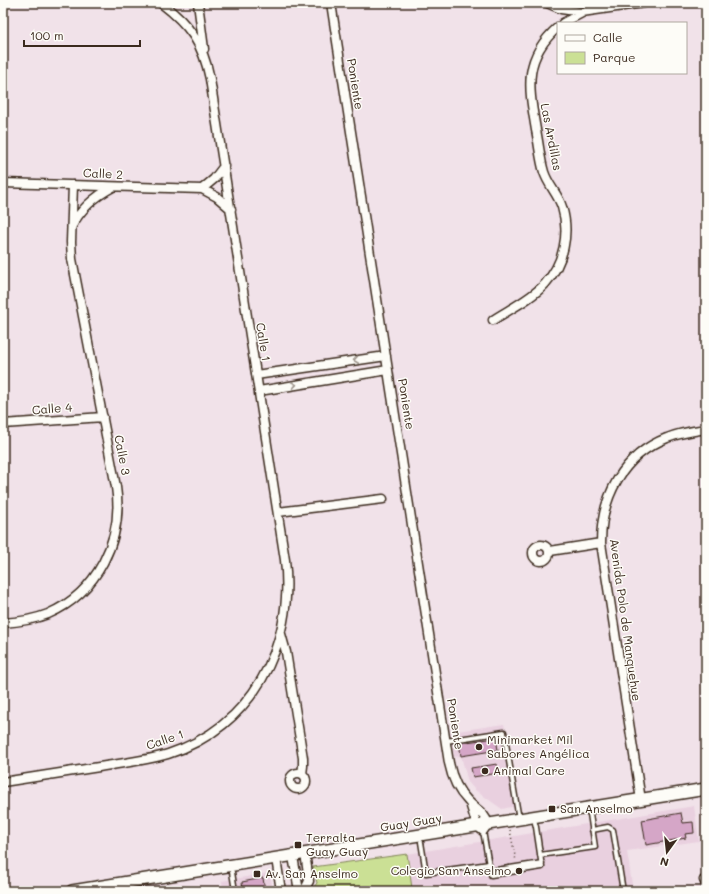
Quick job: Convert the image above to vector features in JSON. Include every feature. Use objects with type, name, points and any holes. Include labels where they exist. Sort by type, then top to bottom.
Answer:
[{"type":"street","name":"Calle 1","points":[[161,3],[186,25],[199,44],[204,56]]},
{"type":"street","name":"Calle 1","points":[[3,782],[141,760],[169,753],[194,743],[223,723],[248,699],[274,656],[281,634],[286,601],[287,582],[285,560],[213,92],[204,56],[198,3]]},
{"type":"street","name":"Poniente","points":[[331,3],[450,770],[460,793],[486,817],[482,827]]},
{"type":"street","points":[[547,3],[561,9],[582,12],[644,3]]},
{"type":"street","points":[[565,22],[582,12]]},
{"type":"street","name":"Las Ardillas","points":[[493,320],[528,298],[546,283],[558,264],[565,244],[566,229],[564,213],[544,172],[530,90],[531,74],[535,57],[542,44],[557,28]]},
{"type":"street","points":[[202,189],[214,179],[224,166]]},
{"type":"street","name":"Calle 2","points":[[3,183],[202,189],[217,197],[231,209]]},
{"type":"street","name":"Calle 3","points":[[3,623],[24,621],[39,617],[62,607],[77,596],[99,570],[107,556],[116,530],[118,504],[116,487],[72,259],[71,229],[73,185]]},
{"type":"street","points":[[71,229],[78,216],[87,205],[113,187]]},
{"type":"street","points":[[256,375],[386,356]]},
{"type":"street","points":[[258,391],[388,370]]},
{"type":"street","name":"Calle 4","points":[[3,424],[103,417]]},
{"type":"street","name":"Avenida Polo de Manquehue","points":[[641,800],[601,543],[602,516],[609,495],[618,477],[631,462],[646,449],[660,441],[677,435],[706,429]]},
{"type":"street","points":[[278,512],[383,499]]},
{"type":"street","points":[[550,551],[601,543]]},
{"type":"street","name":"Calle 1","points":[[281,634],[286,652],[301,750],[303,766],[302,774]]},
{"type":"street","name":"Guay Guay","points":[[590,811],[641,800],[706,789]]},
{"type":"street","name":"Guay Guay","points":[[482,827],[706,795]]},
{"type":"street","name":"Poniente","points":[[470,803],[482,827]]},
{"type":"street","name":"Guay Guay","points":[[277,862],[306,860],[519,819],[535,820]]},
{"type":"street","name":"Guay Guay","points":[[119,891],[235,868],[421,838]]},
{"type":"street","points":[[304,891],[309,881],[306,860]]},
{"type":"street","points":[[277,862],[282,891]]},
{"type":"street","points":[[294,862],[299,891]]},
{"type":"street","name":"Guay Guay","points":[[72,891],[221,867],[235,868]]},
{"type":"lane","points":[[445,741],[504,732],[519,819]]},
{"type":"lane","points":[[540,855],[595,847],[590,811]]},
{"type":"lane","points":[[482,827],[490,875],[542,867],[535,820]]},
{"type":"lane","points":[[592,830],[608,827],[614,832],[623,891]]},
{"type":"lane","points":[[421,838],[426,873],[488,864]]},
{"type":"lane","points":[[490,871],[542,863]]},
{"type":"lane","points":[[235,868],[235,891]]},
{"type":"path","points":[[510,831],[517,867]]},
{"type":"shaded area","points":[[504,724],[519,805],[502,809],[475,790],[468,782],[461,756],[454,757],[451,732]]},
{"type":"shaded area","name":"Colegio San Anselmo","points":[[694,806],[699,841],[627,851],[633,891],[412,891],[407,854]]},
{"type":"shaded area","points":[[270,873],[273,891],[223,891],[222,881]]},
{"type":"green space","points":[[407,854],[412,888],[389,891],[311,891],[317,883],[313,867]]},
{"type":"building","name":"Minimarket Mil Sabores Angélica","points":[[496,738],[498,750],[461,756],[459,743]]},
{"type":"building","name":"Animal Care","points":[[497,764],[499,773],[473,777],[471,768]]},
{"type":"building","points":[[681,813],[683,823],[693,822],[694,833],[685,834],[686,838],[646,845],[642,820]]},
{"type":"building","points":[[263,878],[265,891],[243,891],[242,882]]},
{"type":"place","name":"Minimarket Mil Sabores Angélica","points":[[479,747]]},
{"type":"place","name":"Animal Care","points":[[485,771]]},
{"type":"place","name":"San Anselmo","points":[[552,809]]},
{"type":"place","name":"Terralta Guay Guay","points":[[298,845]]},
{"type":"place","name":"Colegio San Anselmo","points":[[519,871]]},
{"type":"place","name":"Av. San Anselmo","points":[[257,874]]}]
